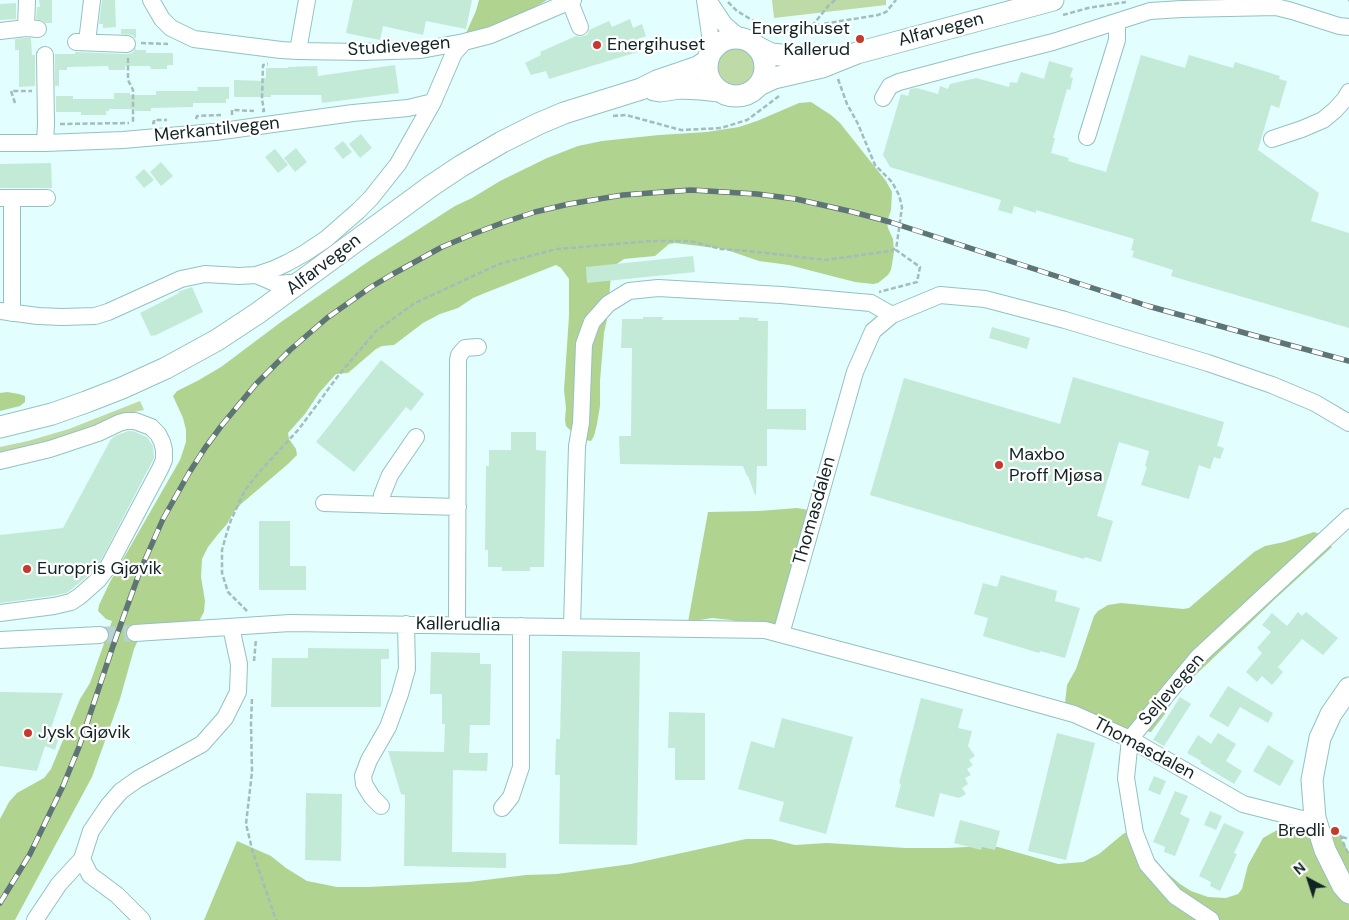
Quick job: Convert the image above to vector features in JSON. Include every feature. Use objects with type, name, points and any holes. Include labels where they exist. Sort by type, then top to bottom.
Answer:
[{"type":"main road","name":"Alfarvegen","points":[[759,85],[774,78],[822,66],[857,53],[1053,0]]},
{"type":"main road","points":[[736,38],[751,43],[763,56],[765,66],[764,76],[759,85],[751,92],[740,96],[729,96],[719,91],[711,82],[707,72],[710,56],[718,45],[726,40],[736,38]]},
{"type":"main road","name":"Alfarvegen","points":[[751,43],[771,54],[791,56],[857,53]]},
{"type":"main road","name":"Alfarvegen","points":[[0,427],[52,414],[86,402],[166,368],[217,340],[302,282],[432,186],[502,142],[564,113],[641,89],[657,81],[698,67],[710,56]]},
{"type":"main road","name":"Alfarvegen","points":[[641,89],[660,91],[680,88],[719,91]]},
{"type":"main road","points":[[1349,688],[1331,714],[1320,738],[1312,780],[1315,818],[1325,850],[1343,886],[1349,893]]},
{"type":"street","points":[[0,31],[32,29],[27,0]]},
{"type":"street","points":[[92,0],[82,42],[127,44]]},
{"type":"street","name":"Studievegen","points":[[151,0],[162,19],[170,28],[194,39],[281,50],[363,52],[421,50],[491,36],[572,1]]},
{"type":"street","points":[[298,51],[307,0]]},
{"type":"street","points":[[707,0],[724,24],[751,43]]},
{"type":"street","points":[[707,0],[710,56]]},
{"type":"street","points":[[572,1],[580,27]]},
{"type":"street","points":[[882,98],[890,86],[899,82],[1053,42],[1150,11],[1276,7],[1339,26],[1349,27]]},
{"type":"street","points":[[1088,137],[1117,40],[1117,22]]},
{"type":"street","points":[[47,198],[6,199],[6,312],[38,316],[94,316],[108,312],[181,279],[205,274],[256,275],[274,270],[326,239],[358,211],[376,192],[398,164],[434,102],[454,53],[464,42]]},
{"type":"street","points":[[45,55],[45,143]]},
{"type":"street","points":[[1272,139],[1323,120],[1335,110],[1349,92]]},
{"type":"street","name":"Merkantilvegen","points":[[0,144],[123,140],[215,132],[353,113],[408,108],[434,102]]},
{"type":"street","points":[[256,275],[276,284],[302,282]]},
{"type":"street","points":[[572,627],[577,446],[581,423],[584,344],[592,322],[608,304],[628,291],[658,288],[781,295],[871,303],[892,315]]},
{"type":"street","name":"Thomasdalen","points":[[1315,818],[1302,819],[1243,804],[1130,739],[1074,714],[780,634],[855,372],[873,331],[892,315],[940,295],[985,299],[1065,320],[1208,363],[1315,402],[1349,423]]},
{"type":"street","points":[[457,625],[458,360],[459,355],[465,348],[478,347]]},
{"type":"street","points":[[0,461],[50,449],[98,433],[126,421],[135,421],[151,427],[158,434],[164,450],[164,460],[160,469],[108,567],[98,580],[71,602],[0,613]]},
{"type":"street","points":[[382,504],[382,496],[390,475],[416,437]]},
{"type":"street","points":[[324,503],[458,507]]},
{"type":"street","name":"Seljevegen","points":[[1211,920],[1175,896],[1147,864],[1135,833],[1126,778],[1130,739],[1198,657],[1349,517]]},
{"type":"street","name":"Kallerudlia","points":[[135,633],[290,623],[765,630],[780,634]]},
{"type":"street","points":[[381,806],[372,797],[364,784],[363,776],[368,760],[388,727],[400,694],[407,669],[406,624]]},
{"type":"street","points":[[36,920],[59,884],[82,859],[91,831],[121,791],[138,779],[202,744],[225,718],[238,692],[240,664],[230,626]]},
{"type":"street","points":[[502,808],[511,797],[521,767],[521,626]]},
{"type":"street","points":[[0,640],[100,635]]},
{"type":"street","points":[[82,859],[90,875],[117,895],[142,920]]},
{"type":"path","points":[[726,0],[737,11],[762,26],[786,30],[878,15],[886,12],[896,0]]},
{"type":"path","points":[[812,26],[835,0]]},
{"type":"path","points":[[133,123],[133,90],[128,80],[127,44],[169,44]]},
{"type":"path","points":[[232,115],[232,110],[264,111],[262,99],[263,65],[279,59],[281,50]]},
{"type":"path","points":[[836,75],[875,165],[892,182],[899,195],[902,207],[896,250],[920,267],[917,282],[880,291],[871,303]]},
{"type":"path","points":[[15,103],[10,91],[46,90]]},
{"type":"path","points":[[608,117],[626,115],[681,130],[721,128],[747,120],[781,95]]},
{"type":"path","points":[[188,120],[196,120],[197,116],[223,115]]},
{"type":"path","points":[[147,123],[154,123],[154,120],[171,120]]},
{"type":"path","points":[[46,124],[140,123]]},
{"type":"path","points":[[254,663],[256,625]]},
{"type":"path","points":[[252,696],[252,772],[246,824],[258,871],[276,920]]},
{"type":"path","points":[[1342,837],[1349,839]]},
{"type":"green space","points":[[479,0],[547,0],[520,16],[466,35]]},
{"type":"green space","points":[[772,0],[886,0],[886,5],[774,18]]},
{"type":"green space","points":[[735,46],[750,52],[756,67],[750,82],[735,88],[720,82],[714,67],[720,52]]},
{"type":"green space","points":[[811,102],[840,123],[886,181],[892,192],[891,210],[887,222],[893,239],[894,252],[891,270],[888,275],[878,283],[855,282],[789,265],[759,261],[724,249],[675,243],[669,244],[655,256],[624,259],[614,266],[611,272],[600,381],[600,406],[594,436],[591,441],[579,439],[566,426],[564,390],[569,316],[569,279],[561,268],[556,265],[473,298],[458,308],[440,314],[423,323],[394,345],[382,346],[376,349],[348,373],[336,374],[288,433],[297,455],[241,504],[208,547],[202,559],[201,577],[205,601],[204,612],[198,623],[143,629],[134,649],[120,699],[92,777],[15,920],[0,920],[0,819],[9,802],[17,793],[44,778],[51,769],[80,699],[90,683],[112,621],[106,619],[98,611],[99,605],[110,582],[180,460],[186,442],[183,418],[173,396],[177,391],[221,367],[281,322],[369,261],[455,206],[547,158],[578,146],[602,141],[707,132],[739,127],[799,103]]},
{"type":"green space","points":[[7,392],[25,396],[25,402],[20,406],[0,411],[0,393]]},
{"type":"green space","points":[[140,401],[144,410],[119,415],[93,427],[0,456],[0,447],[69,429]]},
{"type":"green space","points":[[797,508],[809,510],[787,615],[773,627],[761,627],[712,618],[688,622],[708,512]]},
{"type":"green space","points":[[1314,532],[1320,534],[1332,547],[1178,692],[1165,714],[1151,732],[1115,726],[1065,703],[1067,685],[1076,669],[1094,616],[1098,611],[1108,605],[1121,603],[1189,608],[1254,552],[1265,546]]},
{"type":"green space","points":[[1319,815],[1340,838],[1349,852],[1349,920],[204,920],[237,841],[271,856],[307,881],[337,887],[368,887],[469,882],[526,875],[557,874],[631,864],[746,839],[771,839],[795,845],[827,843],[906,848],[998,847],[1058,864],[1083,862],[1099,854],[1123,834],[1135,828],[1146,849],[1166,872],[1180,884],[1191,891],[1208,897],[1226,898],[1238,894],[1242,889],[1248,865],[1263,838],[1295,820]]},
{"type":"building","points":[[39,0],[52,0],[52,23],[45,23],[36,19],[37,7],[40,7]]},
{"type":"building","points":[[102,0],[115,0],[116,27],[103,28],[103,24],[99,24]]},
{"type":"building","points":[[353,0],[472,0],[466,29],[426,21],[423,35],[383,26],[380,40],[346,33]]},
{"type":"building","points":[[16,3],[16,19],[0,20],[0,4]]},
{"type":"building","name":"Energihuset","points":[[630,19],[633,28],[642,24],[646,36],[638,39],[641,51],[549,79],[546,71],[531,75],[525,63],[541,55],[540,52],[576,36],[584,36],[588,34],[589,30],[609,21],[612,27]]},
{"type":"building","points":[[121,29],[136,29],[136,39],[132,35],[121,34]]},
{"type":"building","points":[[31,38],[32,55],[35,55],[35,86],[19,87],[19,50],[15,50],[15,39]]},
{"type":"building","points":[[136,48],[136,50],[146,50],[146,53],[173,53],[173,65],[167,65],[167,69],[151,69],[150,66],[125,66],[125,70],[109,70],[108,66],[67,67],[67,70],[59,70],[59,86],[55,86],[55,54],[75,54],[75,52],[127,54],[132,53]]},
{"type":"building","points":[[1141,55],[1185,68],[1189,55],[1233,68],[1235,62],[1280,76],[1279,79],[1287,81],[1279,108],[1271,105],[1258,150],[1319,193],[1311,221],[1349,233],[1349,328],[1171,276],[1173,270],[1132,257],[1134,251],[1131,250],[1134,239],[1036,210],[1036,213],[1014,206],[1012,214],[998,210],[1001,200],[890,167],[883,155],[901,94],[908,96],[910,89],[917,88],[938,94],[940,86],[948,89],[950,84],[976,78],[1009,87],[1010,82],[1017,83],[1021,72],[1044,79],[1049,61],[1073,68],[1070,77],[1073,78],[1070,90],[1067,89],[1053,138],[1055,138],[1051,153],[1069,158],[1068,161],[1106,172]]},
{"type":"building","points":[[395,65],[399,93],[322,103],[321,95],[234,97],[234,80],[264,81],[264,78],[266,78],[266,68],[317,66],[318,76]]},
{"type":"building","points":[[197,87],[229,87],[229,99],[226,99],[226,103],[193,103],[193,107],[151,108],[151,111],[109,109],[109,111],[106,111],[106,115],[56,112],[56,96],[73,96],[73,99],[114,99],[114,93],[156,95],[156,91],[198,91]]},
{"type":"building","points":[[361,134],[372,148],[360,158],[349,144]]},
{"type":"building","points":[[343,141],[352,152],[343,159],[334,148]]},
{"type":"building","points":[[296,148],[307,162],[295,172],[284,158]]},
{"type":"building","points":[[275,149],[288,165],[278,173],[265,157]]},
{"type":"building","points":[[161,162],[173,176],[161,186],[150,172]]},
{"type":"building","points":[[51,163],[52,188],[0,188],[0,164]]},
{"type":"building","points":[[144,169],[154,180],[144,188],[135,177]]},
{"type":"building","points":[[693,256],[695,272],[587,283],[586,267]]},
{"type":"building","points":[[192,287],[203,312],[151,336],[140,313],[178,292]]},
{"type":"building","points":[[643,317],[663,317],[662,320],[739,320],[739,317],[758,318],[758,321],[768,321],[767,409],[806,409],[806,430],[767,429],[767,466],[757,466],[756,495],[743,466],[620,464],[619,436],[631,436],[632,348],[621,348],[622,319],[643,319]]},
{"type":"building","points":[[992,327],[1030,338],[1027,349],[989,338]]},
{"type":"building","points":[[381,360],[424,394],[411,411],[406,407],[354,472],[316,442]]},
{"type":"building","points":[[1073,377],[1224,422],[1217,446],[1224,448],[1220,459],[1214,457],[1210,469],[1199,465],[1189,499],[1141,485],[1147,467],[1145,466],[1149,451],[1119,442],[1097,516],[1113,521],[1101,562],[1085,557],[1084,559],[870,495],[904,378],[1060,424]]},
{"type":"building","points":[[128,431],[133,431],[147,437],[153,446],[154,458],[100,562],[91,573],[67,593],[0,603],[0,535],[63,528],[111,439]]},
{"type":"building","points":[[511,432],[536,432],[536,450],[546,451],[544,567],[530,567],[530,571],[502,571],[502,567],[488,567],[488,550],[485,550],[486,466],[489,466],[489,450],[511,450]]},
{"type":"building","points":[[259,521],[290,521],[290,566],[306,566],[306,590],[259,590]]},
{"type":"building","points":[[1001,575],[1057,591],[1055,601],[1080,608],[1065,658],[1040,651],[1039,653],[983,636],[988,618],[974,614],[983,583],[997,587]]},
{"type":"building","points":[[1298,612],[1302,616],[1306,612],[1338,638],[1323,655],[1302,639],[1278,667],[1283,672],[1272,685],[1262,676],[1257,682],[1246,672],[1262,653],[1257,648],[1271,632],[1262,625],[1272,613],[1287,626]]},
{"type":"building","points":[[308,648],[389,649],[389,659],[381,659],[381,707],[271,707],[272,658],[308,658]]},
{"type":"building","points":[[562,651],[640,652],[637,845],[559,844],[560,775],[555,775],[556,739],[560,739]]},
{"type":"building","points":[[431,652],[480,653],[480,664],[491,664],[490,725],[470,725],[469,753],[488,753],[487,771],[453,770],[452,852],[506,853],[506,868],[404,866],[405,795],[401,794],[388,751],[444,752],[445,724],[442,724],[442,694],[430,694]]},
{"type":"building","points":[[1228,686],[1273,713],[1268,723],[1240,707],[1228,727],[1209,716]]},
{"type":"building","name":"Jysk Gjøvik","points":[[0,692],[63,693],[50,731],[60,734],[55,750],[45,746],[37,771],[0,766]]},
{"type":"building","points":[[1180,697],[1191,704],[1164,746],[1153,740]]},
{"type":"building","points":[[921,698],[963,709],[958,728],[972,731],[968,746],[975,756],[969,760],[973,765],[967,769],[971,775],[965,778],[968,784],[962,788],[966,794],[959,798],[940,793],[934,817],[895,807],[901,784],[899,783]]},
{"type":"building","points":[[669,712],[705,713],[705,780],[675,780],[675,748],[668,748]]},
{"type":"building","points":[[782,718],[853,737],[826,834],[779,821],[784,802],[738,789],[751,741],[774,748]]},
{"type":"building","points":[[1057,733],[1095,743],[1066,860],[1028,851]]},
{"type":"building","points":[[1218,733],[1236,744],[1226,761],[1242,771],[1234,784],[1187,753],[1198,735],[1211,744]]},
{"type":"building","points":[[1268,745],[1294,761],[1280,786],[1253,771]]},
{"type":"building","points":[[1154,776],[1166,781],[1160,795],[1148,790]]},
{"type":"building","points":[[1175,791],[1188,796],[1180,814],[1190,819],[1175,856],[1164,852],[1165,847],[1153,842]]},
{"type":"building","points":[[306,793],[342,794],[341,861],[305,860]]},
{"type":"building","points":[[1210,811],[1222,816],[1216,830],[1204,825]]},
{"type":"building","points":[[960,820],[1000,831],[995,850],[982,847],[981,850],[954,843]]},
{"type":"building","points":[[1224,823],[1244,832],[1234,853],[1237,854],[1220,891],[1210,886],[1211,882],[1199,876]]},
{"type":"tunnel","points":[[100,635],[135,633]]},
{"type":"railway","points":[[0,903],[30,854],[63,786],[79,747],[140,571],[163,519],[205,448],[256,384],[290,350],[327,318],[393,274],[442,247],[473,234],[535,212],[623,195],[691,190],[757,194],[796,199],[890,222],[1148,306],[1349,361]]},
{"type":"place","name":"Energihuset Kallerud","points":[[860,39]]},
{"type":"place","name":"Energihuset","points":[[597,45]]},
{"type":"place","name":"Maxbo Proff Mjøsa","points":[[999,465]]},
{"type":"place","name":"Europris Gjøvik","points":[[27,569]]},
{"type":"place","name":"Jysk Gjøvik","points":[[28,733]]},
{"type":"place","name":"Bredli","points":[[1335,831]]}]
